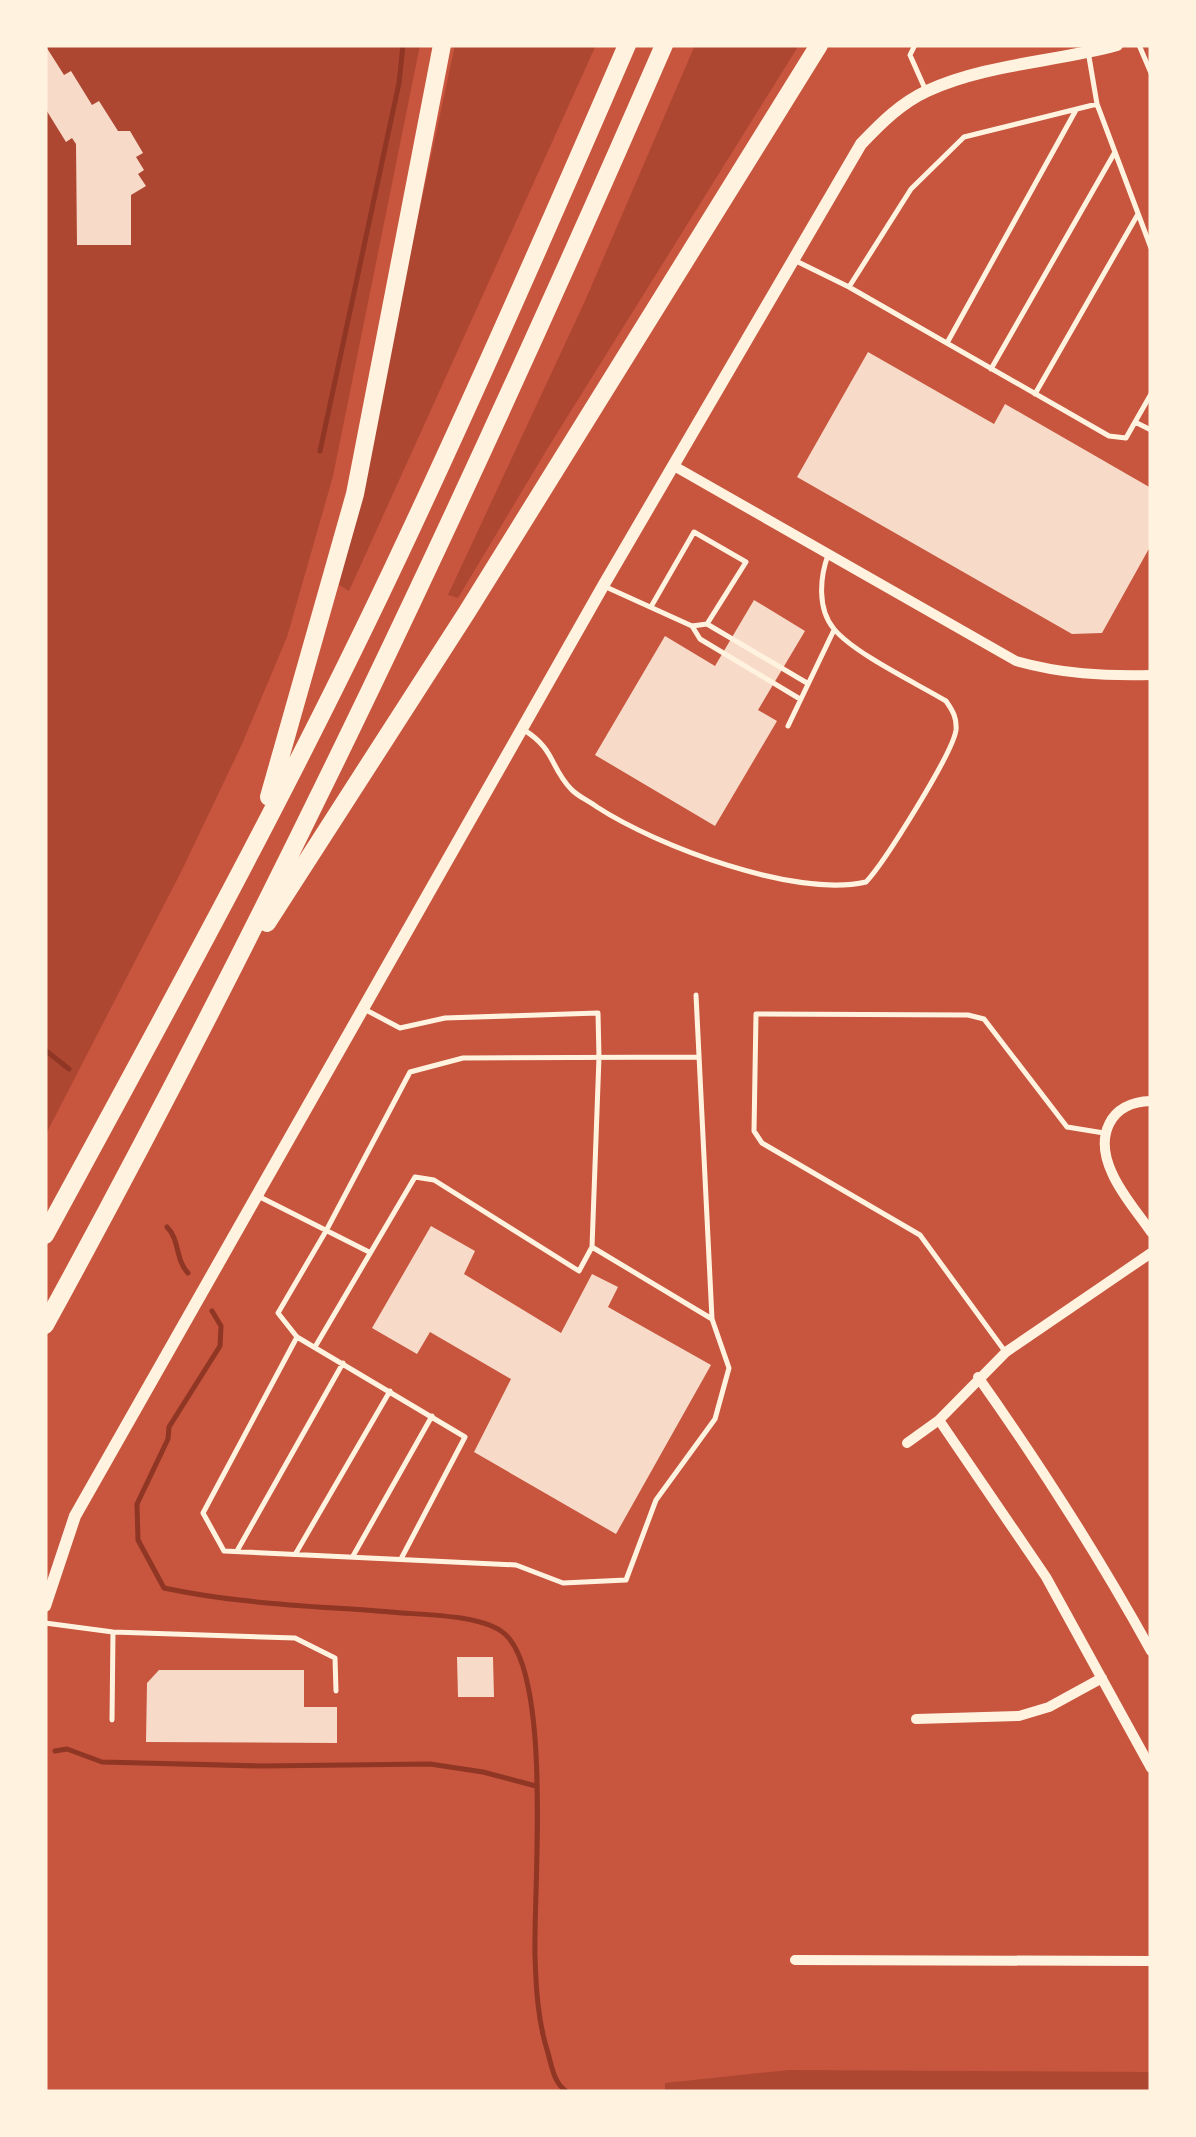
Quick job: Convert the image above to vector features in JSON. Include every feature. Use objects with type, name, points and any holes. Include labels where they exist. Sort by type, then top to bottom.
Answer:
[{"type":"highway","points":[[256,840],[354,494],[442,45]]},
{"type":"highway","points":[[45,1235],[256,840],[398,556],[528,274],[627,45]]},
{"type":"highway","points":[[45,1325],[216,1003],[318,800],[566,272],[664,45]]},
{"type":"highway","points":[[216,1003],[468,612],[819,45]]},
{"type":"street","points":[[45,1606],[75,1516],[603,586],[861,144],[886,118],[926,92],[960,78],[1117,45]]},
{"type":"street","points":[[674,466],[1016,661],[1057,672],[1151,675]]},
{"type":"street","points":[[1151,1101],[1127,1104],[1108,1128],[1112,1174],[1151,1232]]},
{"type":"street","points":[[908,1443],[939,1420],[1006,1352],[1151,1253]]},
{"type":"street","points":[[978,1377],[1099,1556],[1151,1651]]},
{"type":"street","points":[[939,1420],[1046,1577],[1151,1768]]},
{"type":"street","points":[[916,1719],[1019,1716],[1050,1707],[1102,1678]]},
{"type":"street","points":[[796,1960],[1151,1961]]},
{"type":"lane","points":[[915,45],[910,54],[926,92]]},
{"type":"lane","points":[[1139,45],[1151,73]]},
{"type":"lane","points":[[1088,49],[1097,104],[1151,248]]},
{"type":"lane","points":[[848,287],[911,188],[964,137],[1097,104]]},
{"type":"lane","points":[[947,344],[1076,108]]},
{"type":"lane","points":[[991,369],[1115,152]]},
{"type":"lane","points":[[1036,394],[1138,213]]},
{"type":"lane","points":[[793,260],[848,287],[1109,436],[1126,438],[1151,394]]},
{"type":"lane","points":[[1135,422],[1151,430]]},
{"type":"lane","points":[[652,606],[694,532],[746,562],[707,624]]},
{"type":"lane","points":[[522,729],[543,742],[571,790],[635,830],[706,857],[788,880],[850,886],[866,882],[948,752],[957,724],[946,701],[834,630],[820,586],[828,553]]},
{"type":"lane","points":[[603,586],[692,626],[700,639],[800,699]]},
{"type":"lane","points":[[692,626],[707,624],[807,684]]},
{"type":"lane","points":[[788,726],[834,630]]},
{"type":"lane","points":[[297,1337],[203,1514],[224,1551],[516,1565],[563,1583],[626,1580],[656,1500],[715,1419],[729,1368],[712,1319],[696,996]]},
{"type":"lane","points":[[315,1348],[415,1177],[434,1180],[579,1271],[592,1248],[598,1013],[445,1018],[400,1028],[363,1008]]},
{"type":"lane","points":[[1006,1352],[920,1235],[762,1144],[754,1132],[756,1014],[968,1015],[984,1019],[1067,1127],[1108,1128]]},
{"type":"lane","points":[[401,1558],[465,1437],[297,1337],[278,1313],[410,1072],[463,1058],[699,1057]]},
{"type":"lane","points":[[257,1195],[369,1252]]},
{"type":"lane","points":[[592,1248],[712,1319]]},
{"type":"lane","points":[[237,1552],[343,1364]]},
{"type":"lane","points":[[296,1554],[390,1391]]},
{"type":"lane","points":[[353,1556],[432,1416]]},
{"type":"lane","points":[[45,1624],[113,1632],[295,1638],[334,1658],[336,1691]]},
{"type":"lane","points":[[112,1720],[113,1632]]},
{"type":"shaded area","points":[[45,45],[420,45],[333,476],[287,637],[182,870],[45,1136]]},
{"type":"shaded area","points":[[455,45],[596,45],[349,591],[339,585]]},
{"type":"shaded area","points":[[695,45],[799,45],[458,598],[448,595],[585,301]]},
{"type":"shaded area","points":[[789,2070],[1151,2072],[1151,2092],[665,2092],[665,2083]]},
{"type":"building","points":[[45,45],[64,75],[71,71],[92,105],[99,101],[118,131],[130,131],[143,153],[136,157],[144,170],[138,174],[146,186],[131,195],[131,245],[77,245],[76,144],[72,138],[66,142],[45,108]]},
{"type":"building","points":[[868,352],[994,424],[1005,404],[1151,488],[1151,545],[1102,633],[1072,634],[797,477]]},
{"type":"building","points":[[754,600],[805,631],[758,710],[777,721],[715,826],[595,755],[665,636],[715,666]]},
{"type":"building","points":[[431,1226],[475,1251],[464,1274],[561,1333],[592,1274],[618,1287],[608,1307],[711,1365],[616,1534],[474,1452],[511,1379],[430,1332],[417,1354],[372,1328]]},
{"type":"building","points":[[457,1657],[493,1657],[494,1697],[458,1697]]},
{"type":"building","points":[[159,1670],[304,1670],[304,1707],[337,1707],[337,1743],[146,1742],[147,1683]]},
{"type":"waterway","points":[[320,451],[399,83],[403,45]]},
{"type":"waterway","points":[[45,1050],[69,1069]]},
{"type":"waterway","points":[[167,1227],[188,1273]]},
{"type":"waterway","points":[[212,1311],[221,1326],[220,1346],[169,1427],[168,1439],[137,1504],[138,1540],[164,1588],[248,1601],[477,1621],[501,1631],[518,1652],[535,1733],[537,1993],[552,2070],[567,2092]]},
{"type":"waterway","points":[[55,1751],[67,1749],[102,1762],[261,1766],[430,1764],[536,1786]]}]
